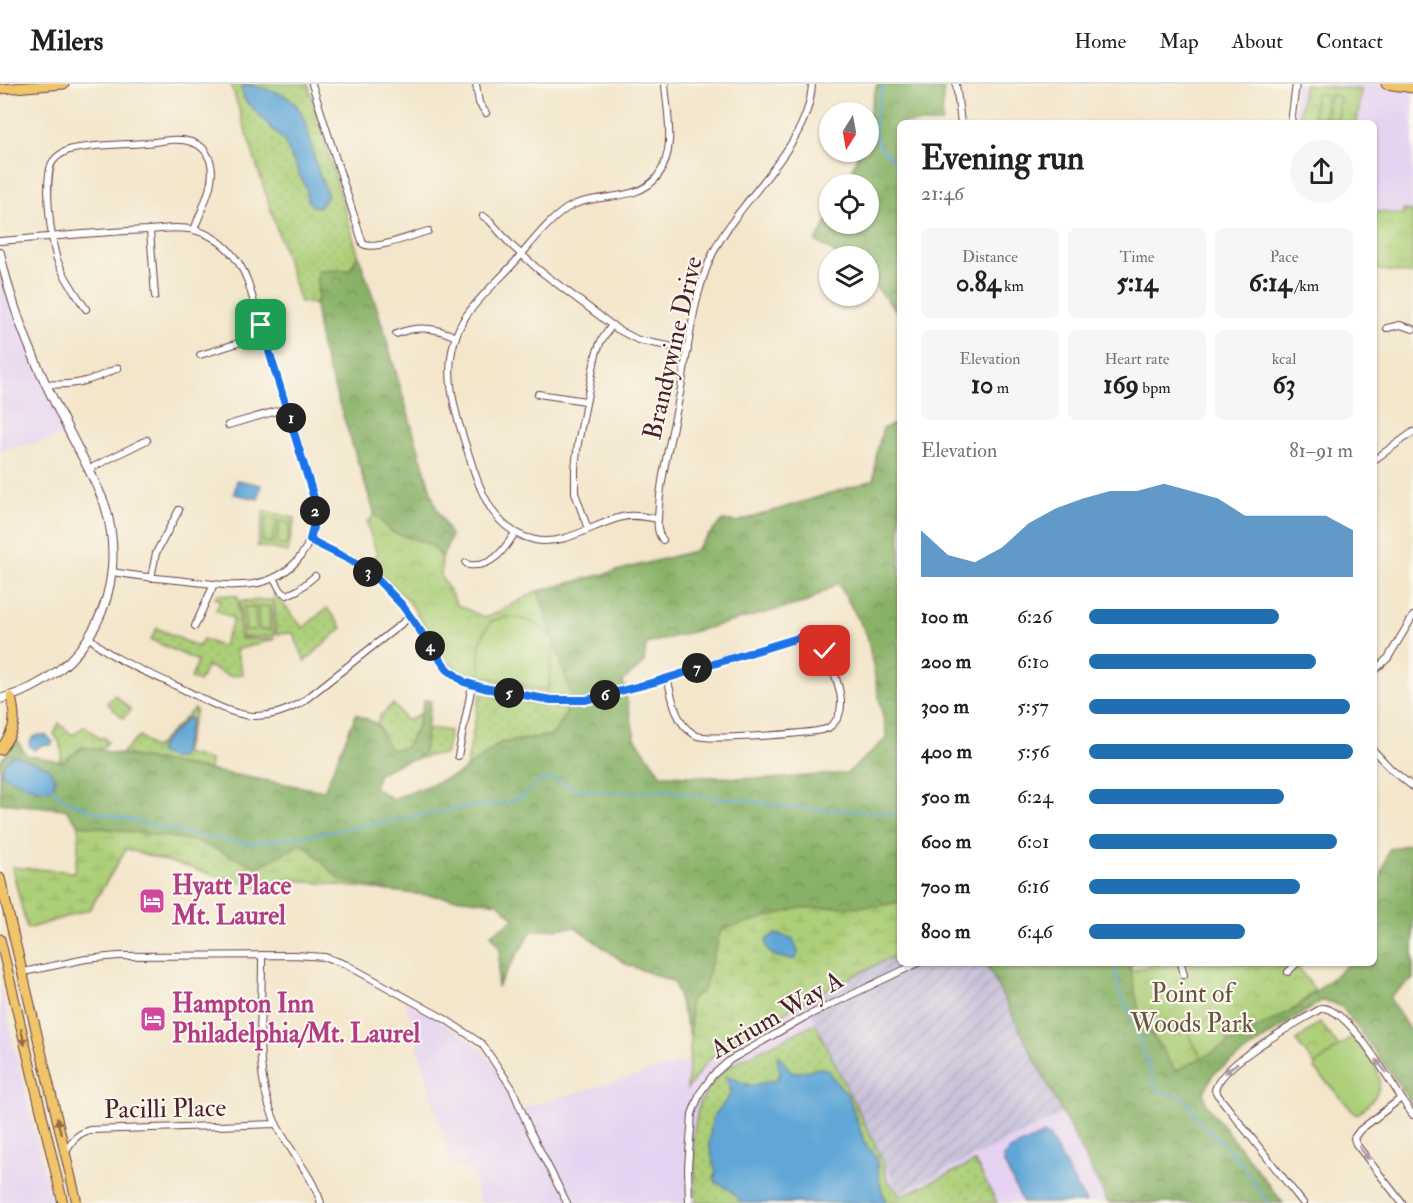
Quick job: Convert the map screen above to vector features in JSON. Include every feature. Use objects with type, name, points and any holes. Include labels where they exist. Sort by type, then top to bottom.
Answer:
[{"type":"main road","points":[[0,89],[64,84]]},
{"type":"main road","points":[[1386,84],[1413,88]]},
{"type":"main road","points":[[0,750],[10,736],[15,721],[10,697]]},
{"type":"main road","points":[[0,878],[78,1203]]},
{"type":"main road","points":[[0,939],[63,1203]]},
{"type":"street","points":[[312,84],[363,244],[367,247],[377,246],[428,231]]},
{"type":"street","points":[[476,84],[479,103],[486,114]]},
{"type":"street","points":[[658,519],[627,516],[554,540],[536,540],[515,533],[497,519],[479,484],[464,439],[449,376],[456,337],[472,309],[554,220],[572,206],[638,190],[651,183],[657,176],[666,161],[669,143],[665,84]]},
{"type":"street","name":"Brandywine Drive","points":[[663,540],[658,532],[658,519],[688,350],[700,294],[712,256],[754,192],[799,132],[808,109],[812,84]]},
{"type":"street","points":[[956,84],[962,120]]},
{"type":"street","points":[[1291,120],[1296,84]]},
{"type":"street","points":[[86,309],[60,266],[52,237],[49,171],[50,165],[58,156],[71,150],[96,146],[176,140],[197,144],[207,153],[211,164],[209,186],[194,230]]},
{"type":"street","points":[[483,216],[521,255],[612,325],[638,340],[688,350]]},
{"type":"street","points":[[0,241],[174,228],[194,230],[219,241],[239,263],[248,282],[314,498],[315,518],[310,540],[297,561],[274,578],[247,586],[151,578],[113,572]]},
{"type":"street","points":[[150,230],[155,296]]},
{"type":"street","points":[[0,253],[15,307],[46,384],[99,491],[110,520],[114,550],[113,572],[104,609],[76,653],[57,672],[31,690],[0,699]]},
{"type":"street","points":[[588,529],[575,493],[577,451],[596,354],[601,341],[612,325]]},
{"type":"street","points":[[1388,328],[1400,325],[1413,329]]},
{"type":"street","points":[[396,334],[432,328],[456,337]]},
{"type":"street","points":[[201,355],[264,335]]},
{"type":"street","points":[[46,384],[83,383],[118,368]]},
{"type":"street","points":[[538,394],[586,401]]},
{"type":"street","points":[[228,425],[287,408]]},
{"type":"street","points":[[1377,458],[1413,432]]},
{"type":"street","points":[[89,469],[147,440]]},
{"type":"street","points":[[151,578],[156,553],[179,510]]},
{"type":"street","points":[[466,562],[469,566],[478,566],[493,559],[502,552],[515,533]]},
{"type":"street","points":[[310,540],[361,567],[386,588],[447,669],[472,685],[528,697],[586,700],[667,678],[764,647],[803,638],[816,642],[825,651],[838,684],[841,708],[836,721],[821,731],[699,736],[690,732],[680,719],[667,678]]},
{"type":"street","points":[[274,578],[281,591],[287,595],[298,590],[315,576]]},
{"type":"street","points":[[195,626],[214,584]]},
{"type":"street","points":[[1377,668],[1388,658],[1413,616]]},
{"type":"street","points":[[88,637],[110,654],[214,704],[240,714],[260,716],[285,711],[308,698],[410,617]]},
{"type":"street","points":[[458,756],[472,685]]},
{"type":"street","points":[[1377,756],[1411,786]]},
{"type":"street","points":[[1411,786],[1413,776]]},
{"type":"street","points":[[262,955],[262,1068],[267,1100],[276,1124],[312,1179],[321,1203]]},
{"type":"street","points":[[22,972],[67,962],[107,957],[315,956],[345,964],[445,1019],[482,1044],[512,1088],[530,1131],[567,1203]]},
{"type":"street","name":"Atrium Way A","points":[[688,1203],[692,1114],[700,1093],[713,1075],[730,1060],[805,1017],[912,966]]},
{"type":"street","points":[[1182,966],[1184,975]]},
{"type":"street","points":[[1288,972],[1295,966]]},
{"type":"street","points":[[1304,1203],[1217,1094],[1215,1090],[1221,1075],[1257,1047],[1322,1008],[1328,1008],[1342,1016],[1388,1075],[1400,1099],[1413,1115]]},
{"type":"street","points":[[1400,1099],[1360,1130],[1354,1138],[1402,1203]]},
{"type":"street","name":"Pacilli Place","points":[[66,1154],[70,1143],[80,1133],[90,1130],[276,1124]]},
{"type":"shaded area","points":[[1296,84],[1386,84],[1413,88],[1413,274],[1377,269],[1377,120],[1292,120]]},
{"type":"shaded area","points":[[0,253],[21,324],[71,434],[0,451]]},
{"type":"shaded area","points":[[897,895],[897,966],[1120,966],[1218,1203],[480,1203],[471,1169],[452,1168],[405,1000],[458,1032],[481,1049],[500,1071],[519,1109],[705,1056]]},
{"type":"shaded area","points":[[897,954],[897,966],[988,966],[1062,1114],[899,1193],[805,1000]]},
{"type":"shaded area","points":[[0,983],[15,1049],[52,1203],[0,1203]]},
{"type":"green space","points":[[231,84],[308,84],[358,254],[350,270],[318,272],[318,298],[315,304],[300,302]]},
{"type":"green space","points":[[877,84],[944,84],[942,120],[897,120],[897,312],[879,291],[879,246],[824,246],[816,241],[820,234],[879,234],[879,174],[851,174],[855,162],[879,162],[879,102],[872,102]]},
{"type":"green space","points":[[1304,84],[1361,90],[1357,120],[1298,120]]},
{"type":"green space","points":[[1316,93],[1326,95],[1324,118],[1313,116]]},
{"type":"green space","points":[[1330,95],[1340,97],[1338,119],[1327,118]]},
{"type":"green space","points":[[1403,210],[1413,211],[1413,274],[1377,269],[1377,211],[1403,215]]},
{"type":"green space","points":[[358,254],[377,308],[435,505],[451,536],[442,558],[432,545],[391,532],[376,518],[321,347],[315,304],[318,298],[318,271],[350,270]]},
{"type":"green space","points":[[897,423],[897,903],[721,930],[704,989],[690,1000],[691,1039],[674,982],[626,964],[575,927],[532,931],[497,987],[500,949],[491,934],[515,919],[498,903],[390,891],[340,881],[303,843],[258,867],[196,841],[79,825],[65,809],[0,803],[0,762],[17,740],[26,755],[63,762],[82,747],[324,791],[356,714],[377,724],[390,750],[406,748],[418,725],[424,700],[431,701],[424,752],[416,759],[379,773],[374,788],[393,799],[458,774],[501,743],[553,735],[573,702],[538,591],[694,551],[723,520],[737,522],[874,480],[876,455],[883,428]],"holes":[[[838,583],[867,635],[887,738],[847,773],[770,779],[661,775],[635,738],[623,681],[644,663],[646,644],[807,602]]]},
{"type":"green space","points":[[264,511],[295,518],[288,552],[257,546]]},
{"type":"green space","points":[[375,514],[391,532],[432,545],[442,558],[441,576],[457,605],[486,618],[538,591],[572,697],[470,678],[446,660],[409,601],[368,562],[377,554],[367,523]]},
{"type":"green space","points":[[266,518],[277,520],[272,543],[262,541]]},
{"type":"green space","points":[[280,521],[291,523],[286,546],[276,544]]},
{"type":"green space","points":[[274,593],[303,628],[327,608],[342,628],[305,661],[293,633],[276,634]]},
{"type":"green space","points":[[218,594],[238,596],[240,639],[275,639],[236,650],[243,674],[230,676],[207,666],[199,682],[191,678],[198,661],[151,640],[157,628],[198,647],[203,639],[222,647],[234,619],[216,610],[221,600],[215,598]]},
{"type":"green space","points":[[272,600],[274,636],[242,637],[240,601]]},
{"type":"green space","points":[[269,606],[270,630],[259,630],[258,607]]},
{"type":"green space","points":[[244,607],[255,607],[256,630],[245,630]]},
{"type":"green space","points":[[509,617],[534,623],[554,640],[548,690],[481,676],[479,654],[483,635],[491,621]]},
{"type":"green space","points":[[480,694],[569,710],[553,735],[501,743],[466,769]]},
{"type":"green space","points":[[115,695],[131,710],[123,718],[107,703]]},
{"type":"green space","points":[[393,704],[407,721],[421,713],[418,725],[406,748],[390,750],[377,724],[380,716]]},
{"type":"green space","points":[[194,709],[196,710],[184,753],[210,760],[209,770],[121,754],[140,736],[154,749]]},
{"type":"green space","points":[[59,723],[72,735],[85,726],[100,739],[103,737],[108,742],[100,750],[82,747],[63,762],[60,761],[61,747],[54,734]]},
{"type":"green space","points":[[427,728],[450,731],[445,755],[416,759],[424,752]]},
{"type":"green space","points":[[79,825],[196,841],[258,867],[303,843],[340,880],[390,891],[286,879],[262,889],[126,849],[90,909],[27,929],[12,867],[74,872],[78,854]]},
{"type":"green space","points":[[1413,843],[1413,979],[1389,997],[1413,1036],[1413,1104],[1342,1007],[1321,1001],[1213,1074],[1204,1093],[1206,1104],[1283,1203],[1108,1203],[988,966],[1131,966],[1140,1016],[1176,1071],[1296,1008],[1346,966],[1377,966],[1377,890],[1389,849]]},
{"type":"green space","points":[[897,903],[897,954],[805,1000],[710,1058],[687,1089],[691,1039],[690,1000],[704,989],[721,930],[800,908],[879,906]]},
{"type":"green space","name":"Point of Woods Park","points":[[1150,966],[1297,966],[1315,990],[1296,1008],[1176,1071],[1140,1016],[1131,971]]},
{"type":"green space","points":[[1214,1015],[1229,1043],[1202,1058],[1186,1030]]},
{"type":"green space","points":[[1320,1022],[1339,1047],[1315,1065],[1296,1041]]},
{"type":"green space","points":[[815,1023],[882,1159],[887,1179],[901,1196],[975,1162],[997,1203],[696,1203],[693,1134],[699,1104],[712,1083],[729,1066]]},
{"type":"green space","points":[[1353,1036],[1379,1076],[1376,1095],[1356,1115],[1315,1069],[1315,1065]]},
{"type":"water","points":[[247,85],[281,94],[297,106],[305,123],[328,196],[319,207],[312,206],[307,199],[307,191],[284,141],[245,100],[241,88]]},
{"type":"water","points":[[237,480],[261,485],[258,499],[234,494]]},
{"type":"water","points":[[188,718],[191,719],[190,725],[181,757],[169,757],[158,752],[163,742]]},
{"type":"water","points":[[39,735],[47,736],[53,742],[51,745],[42,745],[34,750],[29,743],[32,738]]},
{"type":"water","points":[[13,755],[48,767],[55,779],[53,788],[33,788],[1,774],[4,764]]},
{"type":"water","points":[[775,934],[792,938],[798,952],[796,959],[779,957],[767,950],[767,939]]},
{"type":"water","points":[[779,1056],[792,1073],[820,1068],[829,1070],[831,1076],[848,1095],[865,1144],[876,1156],[880,1184],[886,1203],[742,1203],[730,1190],[716,1182],[709,1144],[714,1116],[731,1094],[725,1077],[752,1085],[778,1079],[780,1071],[777,1058]]},
{"type":"water","points":[[1044,1134],[1049,1136],[1086,1203],[1023,1203],[1003,1157],[1010,1150]]},
{"type":"waterway","points":[[884,84],[877,108],[875,134],[881,148],[897,162]]},
{"type":"waterway","points":[[51,787],[65,800],[96,812],[203,837],[252,843],[317,834],[459,808],[509,802],[522,797],[538,782],[549,778],[573,788],[599,792],[630,793],[665,790],[705,797],[747,800],[782,807],[897,814]]},
{"type":"waterway","points":[[1115,966],[1121,996],[1132,1015],[1155,1086],[1161,1092],[1177,1095],[1186,1100],[1198,1119],[1240,1161],[1268,1203]]},
{"type":"place","name":"Hyatt Place Mt. Laurel","points":[[152,901]]},
{"type":"place","name":"Hampton Inn Philadelphia/Mt. Laurel","points":[[153,1019]]},
{"type":"route","points":[[261,325],[314,498],[315,518],[310,540],[352,561],[378,580],[402,605],[440,661],[464,682],[528,697],[562,701],[586,700],[655,682],[798,638],[816,642],[825,651]]}]
